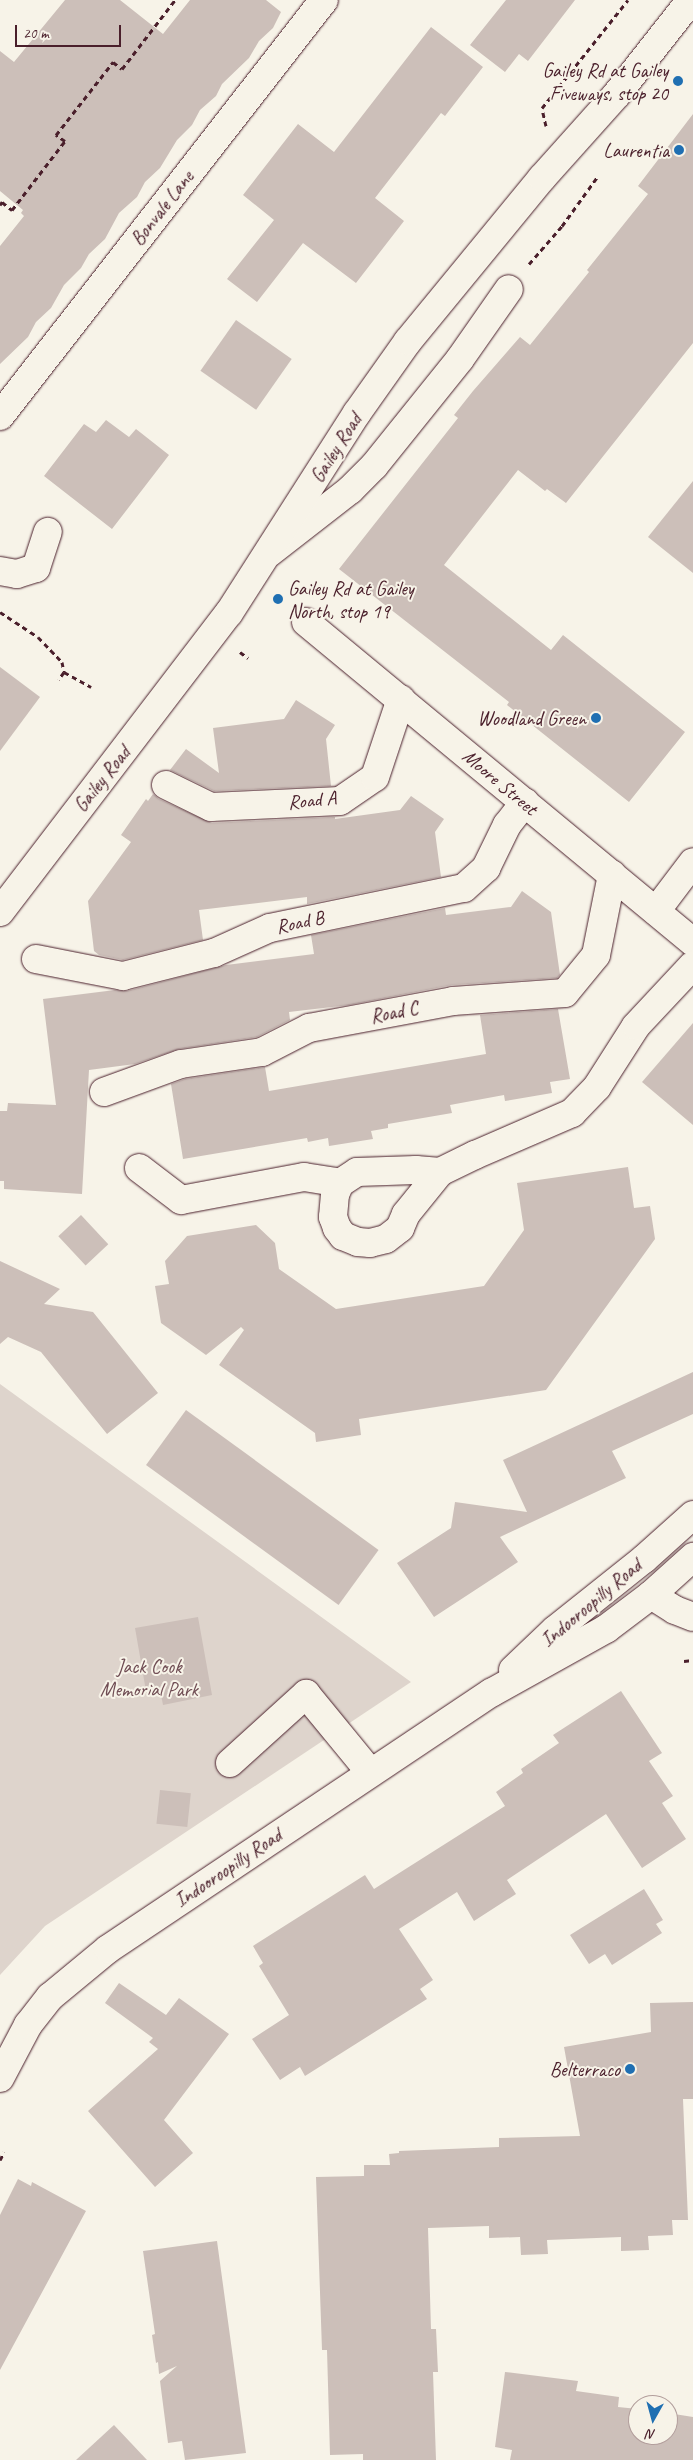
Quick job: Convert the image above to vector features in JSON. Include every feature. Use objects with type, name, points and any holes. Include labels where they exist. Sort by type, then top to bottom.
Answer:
[{"type":"street","name":"Bonvale Lane","points":[[0,416],[324,0]]},
{"type":"street","name":"Gailey Road","points":[[0,912],[207,643],[269,553],[362,406],[408,341],[529,193],[617,94],[691,0]]},
{"type":"street","points":[[269,553],[350,490],[374,466],[460,359],[509,289]]},
{"type":"street","points":[[0,571],[17,574],[34,569],[48,532]]},
{"type":"street","name":"Moore Street","points":[[306,622],[693,942]]},
{"type":"street","name":"Road A","points":[[166,785],[211,807],[340,801],[375,777],[401,700]]},
{"type":"street","name":"Road B","points":[[36,959],[124,976],[214,953],[270,928],[464,888],[486,868],[506,825],[525,802]]},
{"type":"street","points":[[656,911],[693,862]]},
{"type":"street","name":"Road C","points":[[104,1092],[181,1064],[262,1052],[309,1028],[453,1001],[565,993],[596,955],[612,875]]},
{"type":"street","points":[[440,1172],[366,1170],[357,1172],[340,1183],[333,1203],[333,1217],[337,1228],[343,1236],[370,1243],[386,1239],[400,1228],[406,1214],[440,1172],[474,1155],[572,1113],[597,1087],[636,1026],[693,965]]},
{"type":"street","points":[[139,1168],[180,1200],[304,1177],[340,1183]]},
{"type":"street","name":"Indooroopilly Road","points":[[491,1693],[555,1630],[680,1536],[693,1515]]},
{"type":"street","points":[[680,1536],[651,1595],[690,1619]]},
{"type":"street","name":"Indooroopilly Road","points":[[0,2078],[28,2025],[50,1996],[108,1949],[370,1772],[491,1693],[606,1629],[651,1595],[693,1557]]},
{"type":"street","points":[[230,1763],[306,1694],[370,1772]]},
{"type":"path","points":[[0,205],[2,202],[12,210],[65,141],[56,135],[112,62],[122,69],[175,0]]},
{"type":"path","points":[[547,132],[542,108],[628,0]]},
{"type":"path","points":[[509,289],[562,226],[598,176]]},
{"type":"path","points":[[0,612],[38,637],[62,662],[64,672],[60,680]]},
{"type":"path","points":[[240,652],[248,658]]},
{"type":"path","points":[[64,672],[91,688]]},
{"type":"path","points":[[684,1661],[693,1660]]},
{"type":"path","points":[[0,2160],[4,2152]]},
{"type":"green space","name":"Jack Cook Memorial Park","points":[[0,1384],[411,1682],[45,1926],[0,1975]]},
{"type":"building","points":[[65,0],[120,0],[163,34],[190,0],[266,0],[281,12],[273,28],[259,41],[249,58],[222,84],[216,96],[200,110],[192,125],[177,140],[160,168],[145,182],[137,197],[119,213],[105,239],[89,254],[81,268],[64,285],[51,308],[36,322],[28,337],[0,364],[0,246],[24,216],[21,213],[23,210],[0,191],[0,51],[14,62]]},
{"type":"building","points":[[506,0],[575,0],[528,61],[519,54],[505,72],[470,45]]},
{"type":"building","points":[[431,27],[483,67],[445,116],[441,113],[375,198],[404,221],[356,283],[303,243],[257,302],[227,279],[274,220],[243,195],[298,124],[334,152]]},
{"type":"building","points":[[693,114],[693,343],[566,503],[547,489],[545,491],[518,470],[444,565],[551,650],[563,635],[685,732],[629,802],[507,705],[509,702],[339,569],[458,418],[454,415],[473,391],[520,337],[530,345],[589,272],[587,270],[648,194],[638,186]]},
{"type":"building","points":[[236,320],[292,359],[256,410],[200,371]]},
{"type":"building","points":[[106,420],[129,437],[136,429],[169,455],[112,529],[44,476],[84,424],[96,432]]},
{"type":"building","points":[[693,481],[693,573],[648,537]]},
{"type":"building","points":[[0,667],[40,697],[0,751]]},
{"type":"building","points":[[296,700],[335,725],[326,739],[331,786],[214,791],[170,770],[186,749],[219,773],[213,728],[284,719]]},
{"type":"building","points":[[153,794],[159,799],[212,823],[335,817],[335,819],[400,810],[411,796],[444,819],[435,832],[441,877],[307,904],[307,897],[199,910],[203,940],[123,960],[99,955],[94,951],[88,901],[131,842],[121,835],[146,799],[148,801]]},
{"type":"building","points":[[522,891],[551,912],[560,975],[557,978],[452,985],[349,1005],[289,1012],[290,1020],[257,1037],[179,1049],[135,1064],[89,1070],[82,1194],[4,1189],[4,1181],[0,1181],[0,1111],[7,1111],[8,1103],[56,1105],[43,999],[115,990],[127,991],[226,965],[314,954],[311,935],[445,908],[446,915],[511,907]]},
{"type":"building","points":[[558,1009],[570,1079],[550,1082],[552,1093],[505,1101],[504,1095],[450,1105],[452,1113],[388,1124],[388,1128],[371,1131],[373,1139],[329,1146],[328,1138],[308,1142],[307,1138],[183,1159],[171,1084],[185,1079],[265,1067],[269,1091],[486,1054],[480,1015]]},
{"type":"building","points":[[693,1023],[693,1125],[642,1082]]},
{"type":"building","points":[[628,1167],[634,1208],[650,1206],[655,1239],[546,1390],[359,1419],[361,1435],[316,1442],[315,1433],[219,1365],[244,1330],[241,1327],[206,1355],[161,1323],[155,1286],[169,1284],[165,1261],[187,1236],[256,1225],[275,1243],[279,1269],[336,1309],[484,1286],[524,1230],[517,1183]]},
{"type":"building","points":[[81,1215],[108,1244],[86,1265],[58,1236]]},
{"type":"building","points":[[0,1261],[60,1289],[44,1304],[93,1312],[158,1393],[107,1434],[41,1352],[8,1337],[0,1344]]},
{"type":"building","points":[[693,1372],[693,1414],[612,1451],[626,1478],[500,1537],[518,1562],[434,1617],[397,1563],[451,1528],[455,1502],[527,1512],[503,1460]]},
{"type":"building","points":[[186,1410],[379,1550],[339,1605],[146,1465]]},
{"type":"building","points":[[198,1617],[212,1695],[163,1705],[160,1689],[146,1691],[135,1628]]},
{"type":"building","points":[[621,1691],[662,1753],[649,1761],[673,1796],[662,1803],[686,1839],[642,1868],[606,1814],[507,1880],[516,1894],[474,1921],[457,1892],[399,1929],[433,1980],[420,1989],[427,1999],[305,2076],[300,2067],[280,2080],[252,2039],[289,2015],[259,1966],[263,1963],[253,1946],[365,1875],[374,1889],[505,1806],[496,1792],[523,1773],[521,1769],[559,1743],[553,1735]]},
{"type":"building","points":[[160,1790],[191,1793],[187,1827],[156,1824]]},
{"type":"building","points":[[644,1889],[663,1920],[656,1924],[662,1933],[612,1965],[605,1954],[589,1964],[570,1935]]},
{"type":"building","points":[[119,1983],[166,2015],[179,1998],[229,2034],[164,2120],[193,2153],[155,2187],[88,2111],[158,2049],[149,2042],[153,2038],[105,2003]]},
{"type":"building","points":[[693,2002],[693,2099],[683,2099],[688,2220],[672,2220],[673,2235],[648,2236],[649,2250],[621,2251],[621,2237],[547,2240],[548,2254],[521,2255],[520,2237],[489,2238],[489,2226],[428,2228],[431,2329],[436,2329],[438,2372],[433,2372],[436,2460],[363,2460],[363,2454],[330,2455],[327,2350],[322,2350],[316,2177],[364,2176],[364,2165],[390,2165],[389,2154],[399,2153],[399,2151],[499,2147],[499,2138],[580,2136],[564,2047],[651,2032],[650,2003]]},
{"type":"building","points":[[18,2179],[31,2186],[32,2182],[86,2211],[0,2370],[0,2215]]},
{"type":"building","points":[[217,2241],[246,2453],[185,2460],[182,2441],[168,2443],[160,2381],[177,2366],[159,2374],[152,2335],[155,2334],[143,2251]]},
{"type":"building","points":[[505,2372],[578,2381],[576,2391],[619,2397],[618,2407],[628,2408],[628,2445],[678,2445],[678,2415],[693,2417],[693,2460],[510,2460],[512,2450],[495,2447]]},
{"type":"building","points":[[114,2425],[147,2460],[76,2460]]},
{"type":"place","name":"Gailey Rd at Gailey Fiveways, stop 20","points":[[678,81]]},
{"type":"place","name":"Laurentia","points":[[679,150]]},
{"type":"place","name":"Gailey Rd at Gailey North, stop 19","points":[[278,599]]},
{"type":"place","name":"Woodland Green","points":[[596,718]]},
{"type":"place","name":"Belterraco","points":[[630,2069]]}]
